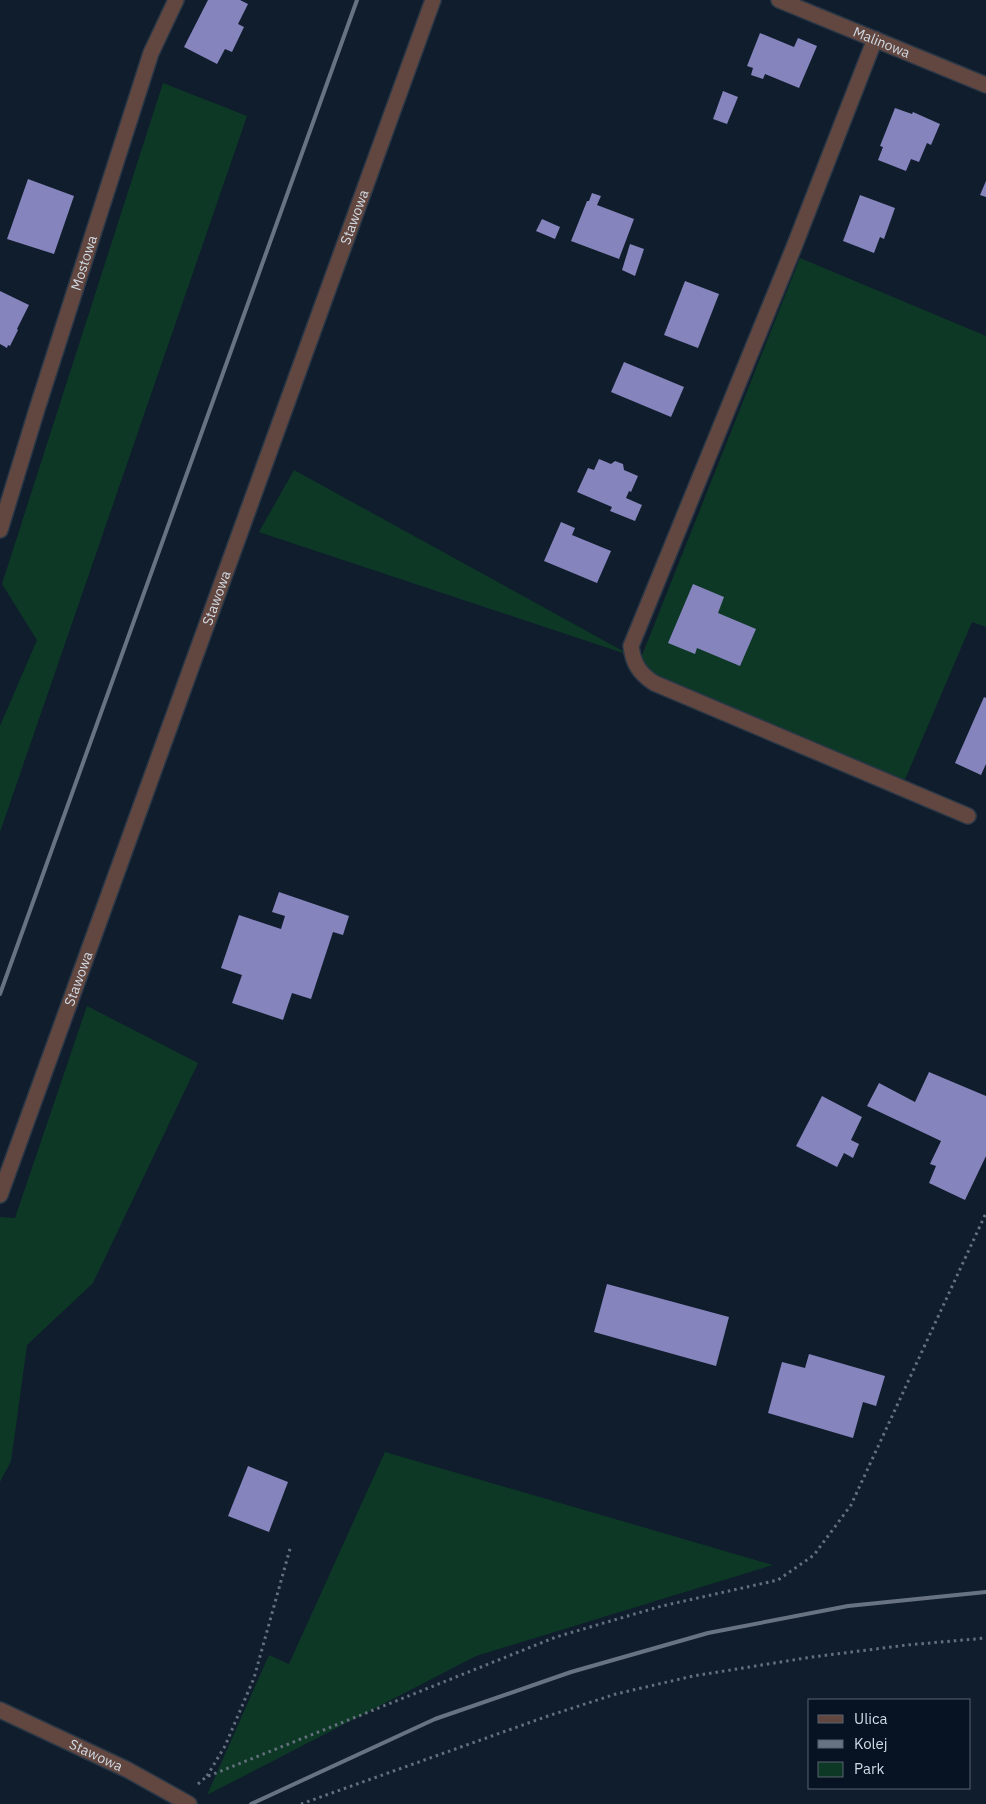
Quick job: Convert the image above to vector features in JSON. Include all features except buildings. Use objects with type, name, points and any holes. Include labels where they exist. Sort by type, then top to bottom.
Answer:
[{"type":"street","name":"Mostowa","points":[[0,530],[36,409],[150,53],[176,0]]},
{"type":"street","name":"Stawowa","points":[[0,1195],[433,0]]},
{"type":"street","name":"Malinowa","points":[[779,0],[986,85]]},
{"type":"street","points":[[874,39],[794,247],[631,646],[632,658],[644,677],[654,682],[968,816]]},
{"type":"street","name":"Stawowa","points":[[0,1710],[128,1770],[185,1801]]},
{"type":"path","points":[[206,1777],[556,1637],[662,1606],[778,1580],[814,1555],[851,1506],[986,1213]]},
{"type":"path","points":[[185,1801],[206,1777],[225,1746],[254,1678],[291,1545]]},
{"type":"path","points":[[301,1804],[548,1716],[626,1692],[693,1676],[812,1657],[906,1645],[986,1638]]},
{"type":"green space","points":[[163,83],[247,116],[0,832],[0,726],[37,640],[2,584]]},
{"type":"green space","points":[[800,258],[986,336],[986,627],[972,622],[901,789],[637,668]]},
{"type":"green space","points":[[294,470],[632,656],[259,532]]},
{"type":"green space","points":[[87,1006],[198,1063],[93,1283],[27,1345],[11,1461],[0,1482],[0,1217],[15,1218]]},
{"type":"green space","points":[[385,1452],[773,1565],[476,1656],[207,1795],[269,1655],[289,1664]]},
{"type":"railway","points":[[0,994],[357,0]]},
{"type":"railway","points":[[251,1804],[435,1719],[571,1672],[708,1633],[848,1606],[986,1592]]}]
